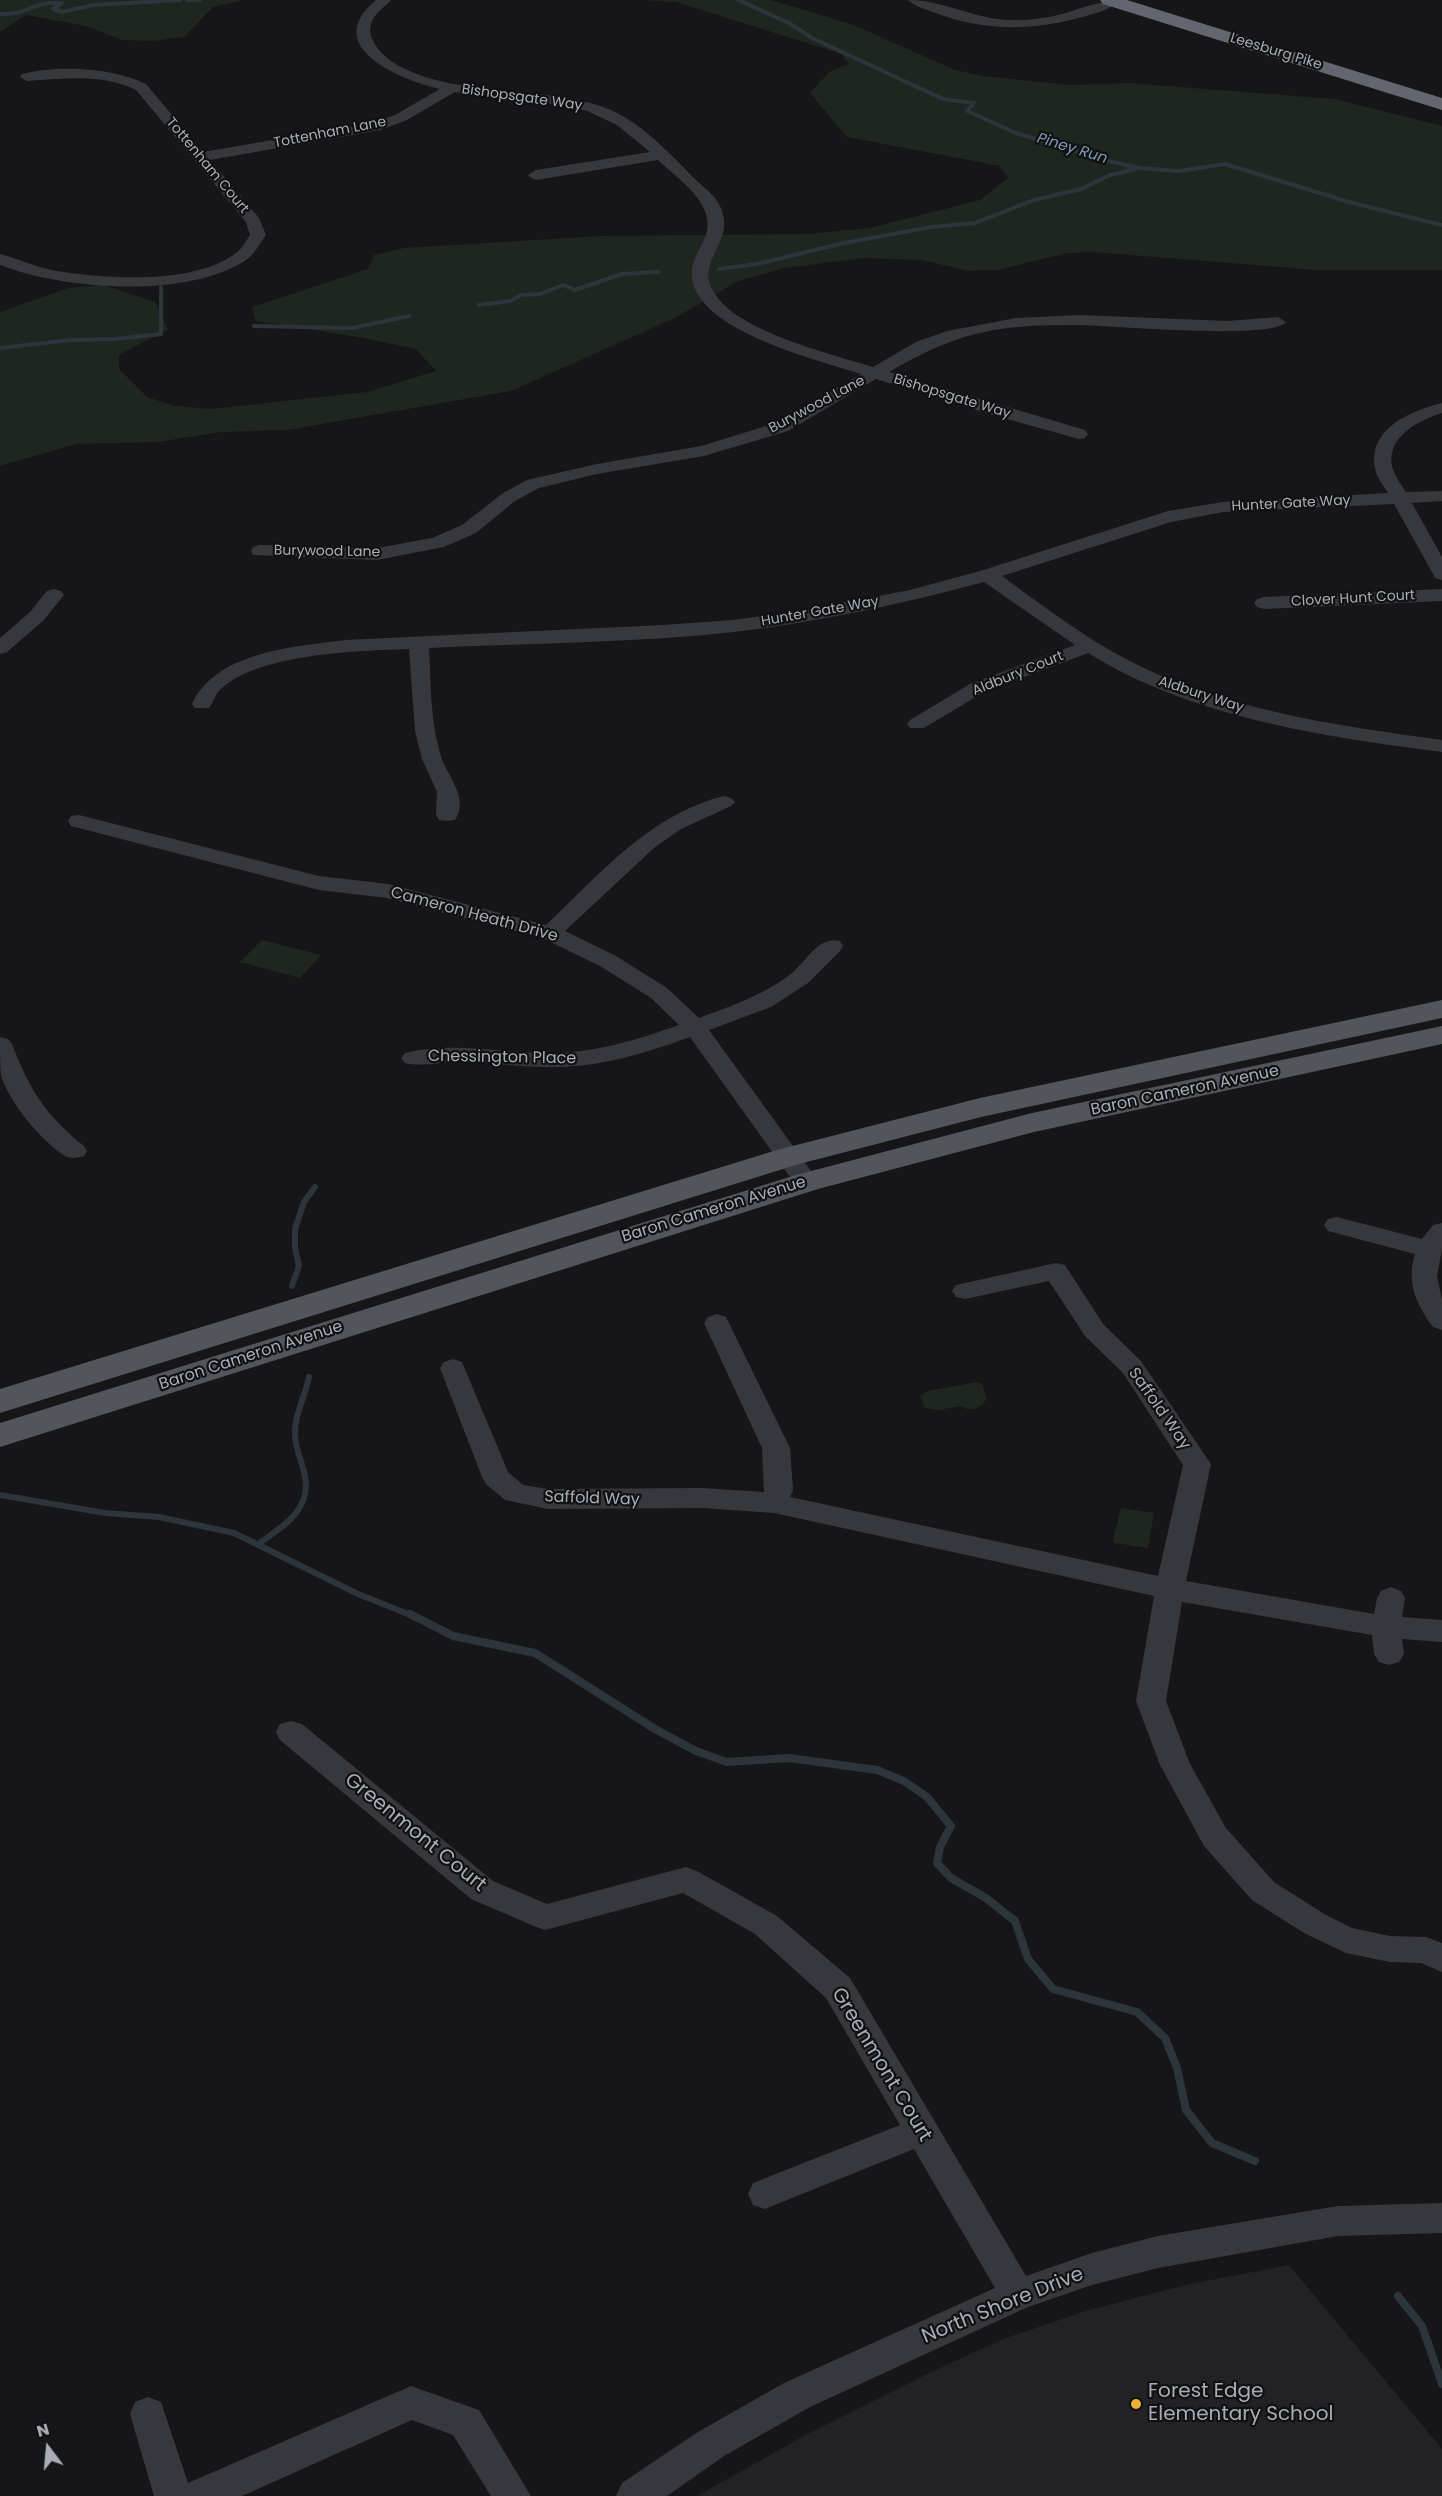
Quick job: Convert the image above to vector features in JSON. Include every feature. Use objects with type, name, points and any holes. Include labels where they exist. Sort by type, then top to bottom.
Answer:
[{"type":"highway","name":"Leesburg Pike","points":[[1111,0],[1442,104]]},
{"type":"highway","name":"Leesburg Pike","points":[[1143,0],[1442,92]]},
{"type":"main road","name":"Baron Cameron Avenue","points":[[0,1435],[980,1108],[1442,1009]]},
{"type":"main road","name":"Baron Cameron Avenue","points":[[0,1401],[798,1169],[1032,1123],[1442,1035]]},
{"type":"street","name":"Bishopsgate Way","points":[[384,0],[375,6],[364,21],[363,37],[372,52],[391,66],[407,74],[453,87],[562,101],[597,110],[629,126],[710,201],[715,209],[717,227],[700,261],[698,272],[700,283],[711,302],[737,322],[754,331],[876,373],[1079,434]]},
{"type":"street","points":[[915,0],[961,17],[1014,26],[1057,22],[1111,0]]},
{"type":"street","name":"Tottenham Court","points":[[0,259],[33,270],[127,282],[184,278],[234,262],[256,243],[257,228],[158,106],[135,83],[115,77],[88,75],[27,77]]},
{"type":"street","name":"Tottenham Lane","points":[[199,157],[375,127],[400,118],[453,87]]},
{"type":"street","points":[[536,175],[660,155]]},
{"type":"street","name":"Burywood Lane","points":[[260,551],[376,554],[437,543],[469,529],[508,497],[533,484],[597,469],[705,451],[758,436],[794,421],[915,350],[946,336],[1003,323],[1048,320],[1235,327],[1278,322]]},
{"type":"street","points":[[1442,408],[1410,420],[1389,436],[1382,453],[1384,470],[1442,574]]},
{"type":"street","name":"Hunter Gate Way","points":[[202,704],[210,689],[230,674],[264,662],[345,646],[733,626],[861,606],[987,575],[1168,517],[1223,507],[1442,496]]},
{"type":"street","name":"Aldbury Way","points":[[987,575],[1090,646],[1148,677],[1232,708],[1276,718],[1442,746]]},
{"type":"street","points":[[0,648],[37,616],[54,595]]},
{"type":"street","name":"Clover Hunt Court","points":[[1264,603],[1442,595]]},
{"type":"street","points":[[419,643],[422,713],[426,738],[432,760],[451,801],[447,815]]},
{"type":"street","name":"Aldbury Court","points":[[917,724],[977,688],[1090,646]]},
{"type":"street","points":[[550,933],[646,842],[673,824],[724,802]]},
{"type":"street","name":"Cameron Heath Drive","points":[[79,821],[318,883],[388,891],[550,933],[608,961],[659,993],[695,1027],[798,1169]]},
{"type":"street","name":"Chessington Place","points":[[413,1058],[459,1055],[548,1060],[588,1058],[637,1048],[763,1002],[800,978],[832,946]]},
{"type":"street","points":[[0,1044],[9,1070],[29,1106],[56,1137],[75,1150]]},
{"type":"street","points":[[1337,1225],[1435,1240],[1423,1265],[1423,1282],[1428,1299],[1442,1321]]},
{"type":"street","name":"Saffold Way","points":[[965,1291],[1056,1271],[1094,1330],[1132,1367],[1197,1464],[1170,1589],[1151,1701],[1175,1765],[1215,1837],[1263,1892],[1346,1940],[1390,1948],[1437,1950]]},
{"type":"street","points":[[717,1323],[776,1448],[779,1490],[774,1503]]},
{"type":"street","name":"Saffold Way","points":[[453,1368],[496,1477],[515,1493],[548,1499],[702,1498],[774,1503],[1170,1589],[1388,1641],[1442,1631]]},
{"type":"street","points":[[1388,1641],[1391,1598]]},
{"type":"street","name":"Greenmont Court","points":[[291,1732],[482,1890],[545,1917],[686,1880],[766,1925],[838,1988],[1018,2295]]},
{"type":"street","points":[[765,2194],[922,2130]]},
{"type":"street","name":"North Shore Drive","points":[[636,2496],[711,2444],[797,2395],[1018,2295],[1092,2269],[1158,2252],[1338,2221],[1442,2218]]},
{"type":"street","points":[[200,2496],[411,2403],[466,2422],[512,2496]]},
{"type":"street","points":[[148,2414],[173,2496]]},
{"type":"shaded area","points":[[0,0],[243,0],[213,7],[184,37],[153,41],[122,40],[86,26],[26,15],[0,32]]},
{"type":"shaded area","points":[[643,0],[771,0],[854,25],[955,70],[983,76],[1070,85],[1129,83],[1334,99],[1442,126],[1442,270],[1316,270],[1093,252],[1067,253],[998,270],[969,271],[921,260],[865,258],[784,268],[738,281],[677,317],[511,391],[287,430],[221,432],[158,442],[77,444],[0,466],[0,312],[68,288],[103,285],[155,302],[168,329],[119,355],[119,369],[147,397],[175,406],[211,409],[367,392],[436,371],[416,349],[364,338],[256,321],[252,307],[368,269],[374,255],[404,248],[601,236],[805,234],[870,228],[980,200],[1008,178],[1000,166],[847,137],[810,93],[829,72],[848,64],[842,54],[676,2]]},
{"type":"shaded area","points":[[262,940],[321,955],[300,978],[240,962]]},
{"type":"shaded area","points":[[976,1382],[982,1384],[987,1398],[979,1407],[973,1409],[962,1406],[938,1410],[925,1408],[920,1396],[928,1391]]},
{"type":"shaded area","points":[[1121,1508],[1154,1513],[1148,1548],[1115,1543],[1113,1540]]},
{"type":"shaded area","name":"Forest Edge Elementary School","points":[[1289,2265],[1442,2449],[1442,2496],[697,2496],[811,2432],[1003,2339],[1089,2310],[1185,2285]]},
{"type":"waterway","name":"Piney Run","points":[[0,14],[17,13],[52,3],[62,3],[53,9],[62,12],[93,5],[180,0]]},
{"type":"waterway","name":"Piney Run","points":[[187,0],[200,0]]},
{"type":"waterway","name":"Piney Run","points":[[738,0],[789,23],[812,38],[943,99],[974,103],[967,111],[1016,133],[1108,161],[1140,168],[1179,171],[1225,164],[1349,202],[1442,225]]},
{"type":"waterway","points":[[719,269],[757,264],[844,243],[932,227],[975,223],[1034,200],[1081,189],[1110,175],[1136,169]]},
{"type":"waterway","points":[[479,305],[510,301],[521,295],[540,294],[563,285],[575,290],[622,274],[658,272]]},
{"type":"waterway","points":[[0,348],[71,340],[115,339],[161,334],[161,287]]},
{"type":"waterway","points":[[254,326],[352,328],[409,316]]},
{"type":"waterway","points":[[292,1286],[299,1266],[295,1248],[295,1229],[304,1202],[315,1187]]},
{"type":"waterway","points":[[258,1544],[287,1523],[301,1506],[305,1496],[306,1485],[296,1445],[295,1428],[309,1377]]},
{"type":"waterway","points":[[0,1495],[105,1513],[159,1517],[234,1533],[358,1594],[413,1616]]},
{"type":"waterway","points":[[410,1614],[453,1636],[535,1653],[655,1729],[696,1751],[727,1762],[789,1758],[877,1770],[904,1781],[927,1797],[951,1826],[940,1847],[937,1863],[951,1878],[986,1898],[1015,1921],[1028,1959],[1053,1989],[1137,2012],[1165,2038],[1177,2068],[1186,2110],[1212,2143],[1255,2161]]},
{"type":"waterway","points":[[1398,2296],[1422,2326],[1442,2384]]},
{"type":"place","name":"Forest Edge Elementary School","points":[[1136,2404]]}]
